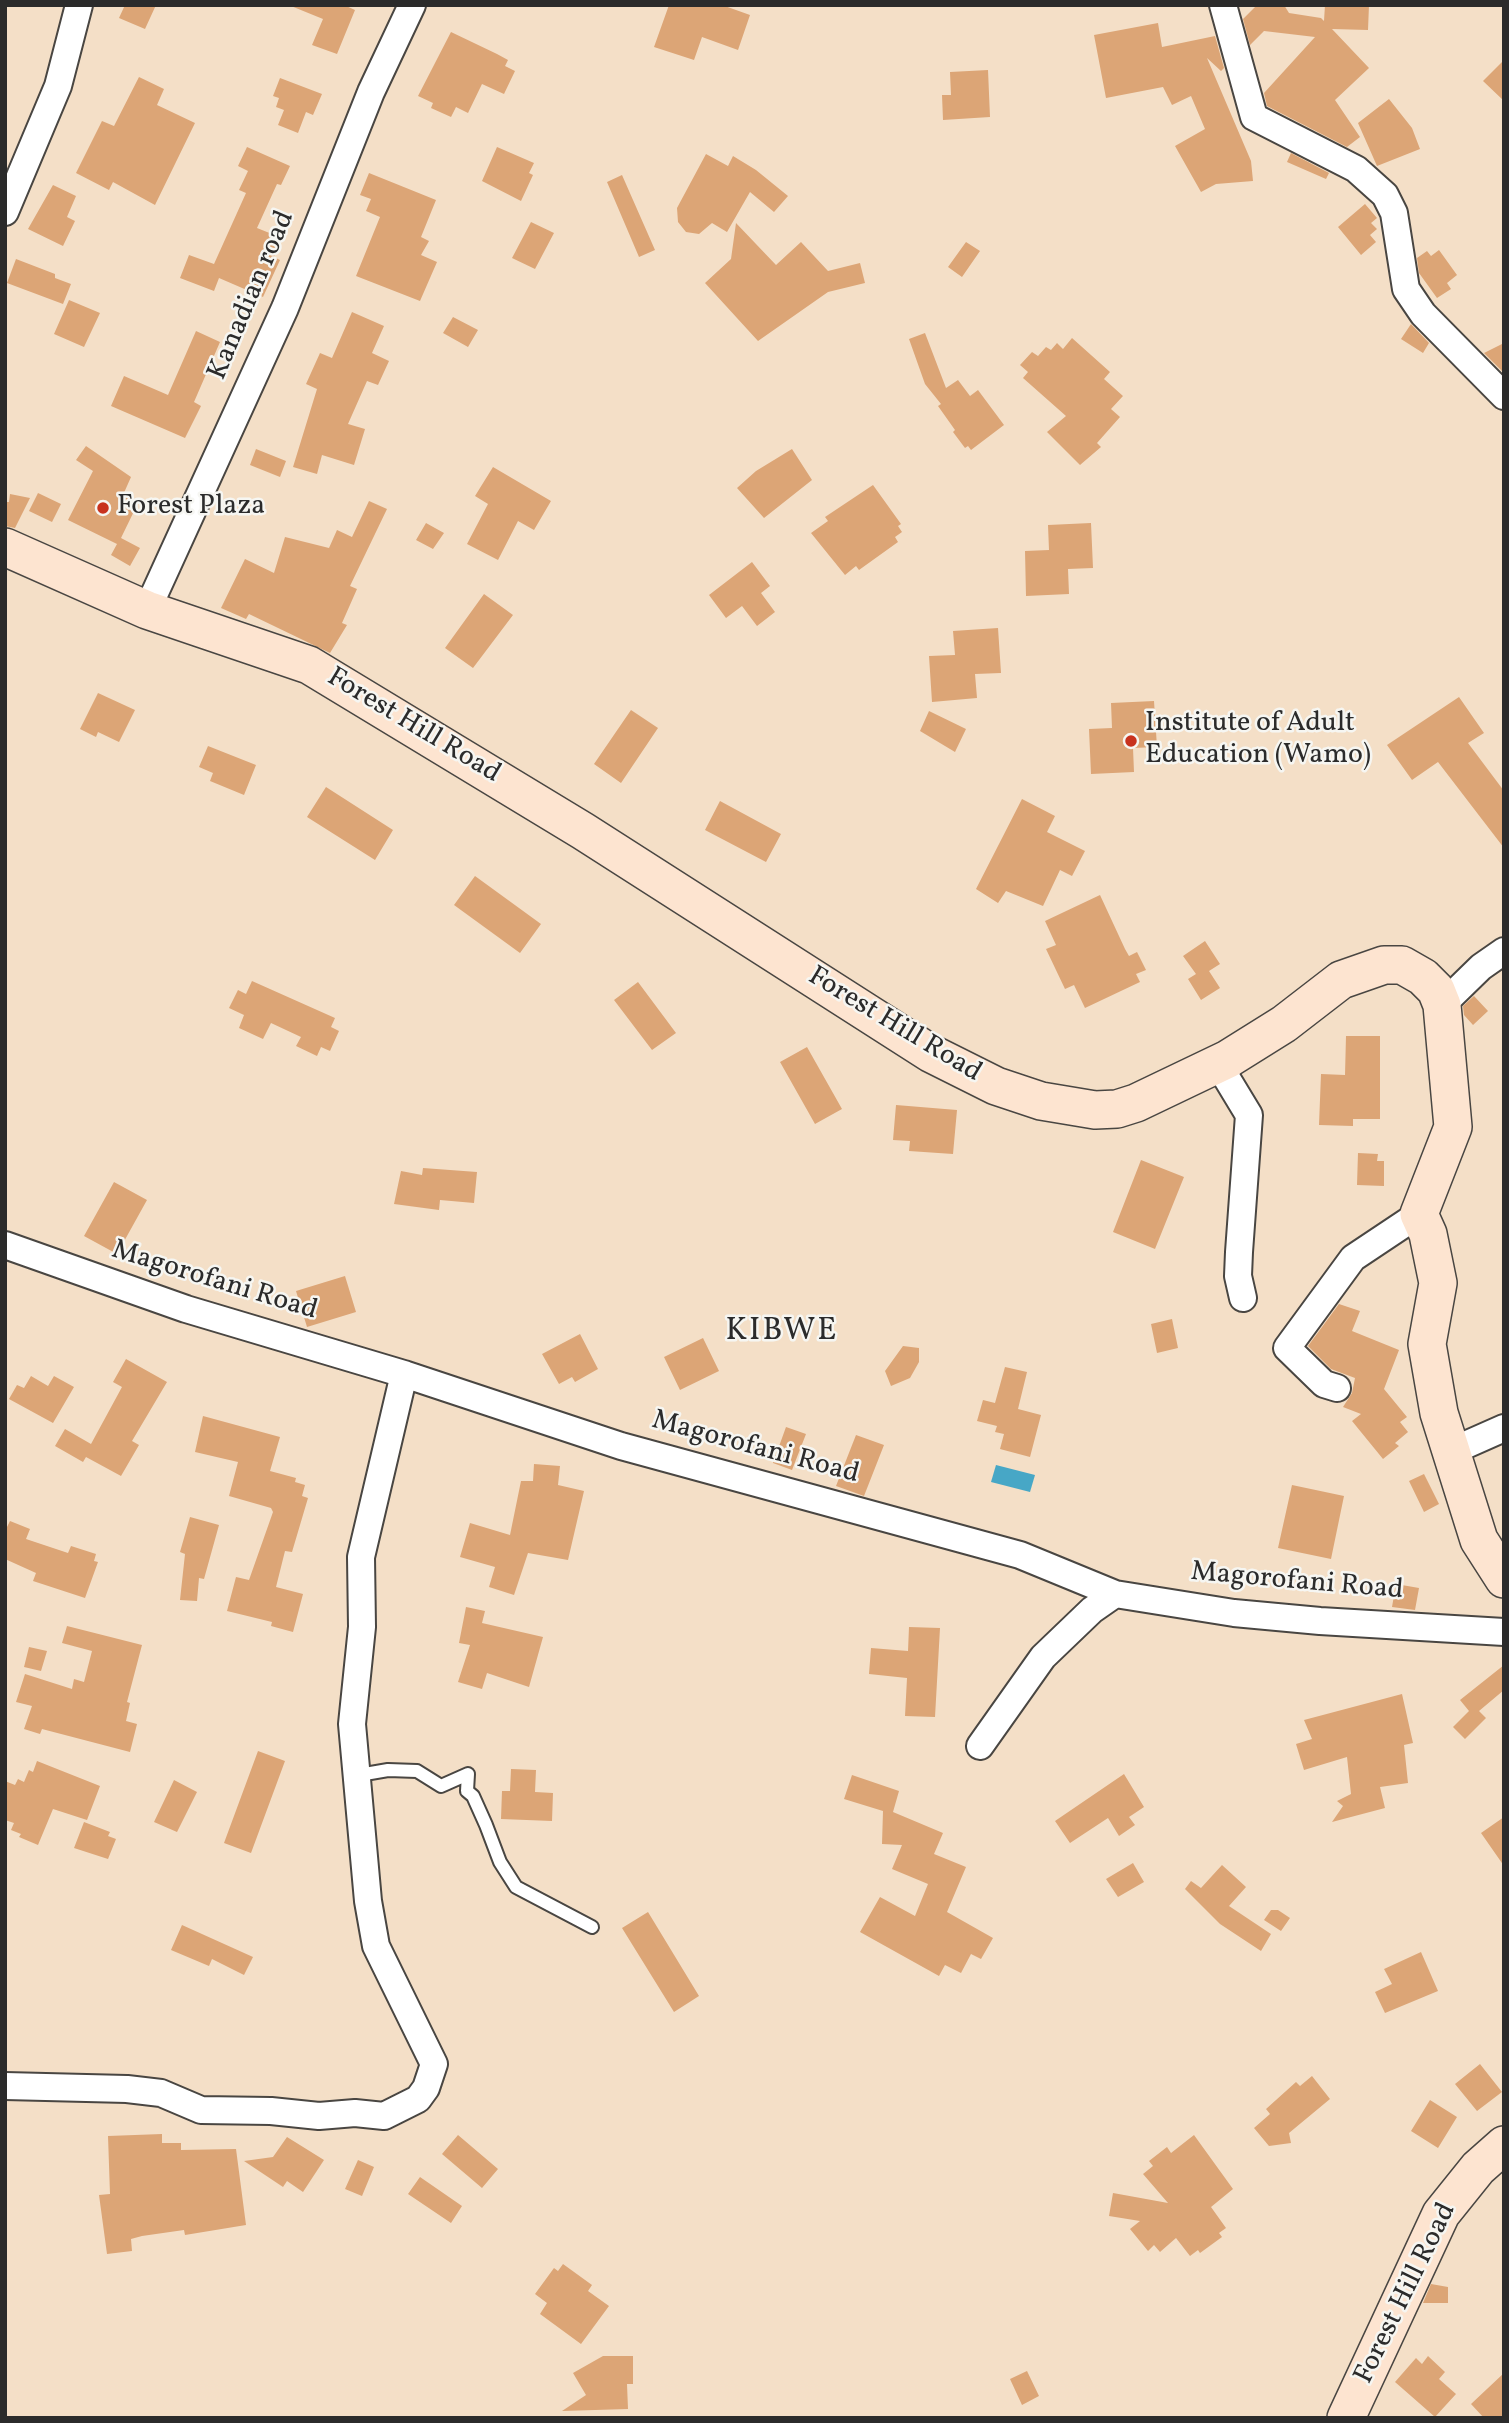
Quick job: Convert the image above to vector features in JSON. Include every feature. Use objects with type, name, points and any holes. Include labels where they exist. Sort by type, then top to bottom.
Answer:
[{"type":"street","points":[[5,212],[58,86],[79,5]]},
{"type":"street","name":"Kanadian road","points":[[146,610],[285,308],[371,92],[412,5]]},
{"type":"street","points":[[1223,5],[1254,117],[1356,170],[1385,195],[1394,213],[1406,289],[1423,314],[1504,396]]},
{"type":"street","name":"Forest Hill Road","points":[[5,547],[146,610],[309,665],[583,831],[930,1053],[996,1086],[1067,1107],[1117,1109],[1228,1059],[1284,1024],[1341,980],[1367,968],[1402,965],[1423,977],[1436,990],[1442,1005],[1453,1127],[1419,1214]]},
{"type":"street","points":[[1442,1005],[1481,967],[1504,951]]},
{"type":"street","points":[[1228,1059],[1226,1077],[1249,1115],[1238,1264],[1243,1298]]},
{"type":"street","points":[[1337,1388],[1324,1384],[1287,1348],[1353,1258],[1419,1214],[1428,1234],[1438,1283],[1427,1344],[1439,1413],[1479,1540],[1504,1579]]},
{"type":"street","name":"Magorofani Road","points":[[5,1245],[186,1309],[404,1374],[621,1446],[1020,1555],[1115,1594],[1246,1614],[1504,1632]]},
{"type":"street","points":[[5,2086],[161,2093],[201,2110],[271,2111],[319,2116],[355,2113],[384,2116],[418,2099],[431,2079],[434,2064],[376,1946],[368,1901],[359,1775],[352,1724],[362,1627],[361,1557],[404,1374]]},
{"type":"street","points":[[1452,1451],[1504,1428]]},
{"type":"street","points":[[981,1746],[1043,1657],[1092,1610],[1115,1594]]},
{"type":"street","name":"Forest Hill Road","points":[[1347,2418],[1441,2214],[1478,2168],[1504,2146]]},
{"type":"lane","points":[[359,1775],[388,1770],[417,1772],[441,1786],[468,1774],[467,1791],[473,1796],[499,1862],[514,1885],[533,1898],[592,1927]]},
{"type":"water","points":[[996,1465],[1035,1475],[1030,1492],[991,1482]]},
{"type":"building","points":[[125,5],[156,5],[145,29],[119,18]]},
{"type":"building","points":[[344,5],[355,10],[337,54],[312,45],[323,19],[291,6]]},
{"type":"building","points":[[669,5],[722,5],[750,15],[738,50],[702,37],[694,60],[654,47]]},
{"type":"building","points":[[1257,5],[1284,5],[1289,13],[1321,18],[1324,21],[1325,5],[1369,5],[1368,30],[1332,29],[1369,68],[1335,100],[1360,137],[1347,147],[1267,106],[1264,93],[1315,37],[1264,31],[1250,45],[1243,19]]},
{"type":"building","points":[[1158,23],[1162,47],[1215,36],[1224,68],[1221,71],[1207,58],[1251,161],[1253,181],[1216,184],[1201,192],[1175,146],[1205,129],[1191,96],[1172,105],[1163,87],[1106,98],[1094,35]]},
{"type":"building","points":[[451,32],[508,60],[505,66],[515,71],[504,94],[482,84],[468,113],[456,107],[451,117],[431,108],[433,103],[418,96]]},
{"type":"building","points":[[1504,60],[1504,101],[1483,81]]},
{"type":"building","points":[[988,70],[990,117],[943,120],[942,95],[951,95],[950,72]]},
{"type":"building","points":[[139,77],[164,89],[157,105],[195,123],[155,205],[113,182],[109,190],[76,173],[102,121],[114,126]]},
{"type":"building","points":[[280,78],[322,94],[313,115],[306,112],[298,133],[278,125],[284,110],[276,107],[279,98],[273,96]]},
{"type":"building","points":[[1389,99],[1412,128],[1420,149],[1377,166],[1358,123]]},
{"type":"building","points":[[247,147],[290,166],[281,185],[277,184],[257,228],[282,238],[274,257],[280,260],[263,297],[219,278],[214,291],[180,278],[189,255],[214,264],[246,193],[239,190],[248,171],[238,166]]},
{"type":"building","points":[[497,147],[534,163],[529,173],[533,175],[521,201],[482,181]]},
{"type":"building","points":[[1291,153],[1329,173],[1326,179],[1287,162]]},
{"type":"building","points":[[706,154],[728,166],[733,156],[756,170],[788,196],[774,212],[750,192],[727,232],[712,223],[699,234],[686,232],[678,222],[677,208]]},
{"type":"building","points":[[369,173],[436,200],[421,237],[429,241],[421,255],[437,262],[420,301],[356,276],[380,217],[366,211],[371,199],[360,195]]},
{"type":"building","points":[[622,175],[655,250],[639,257],[607,182]]},
{"type":"building","points":[[53,185],[76,196],[67,217],[75,221],[63,246],[28,229]]},
{"type":"building","points":[[1365,204],[1377,218],[1371,223],[1377,229],[1370,235],[1376,242],[1361,255],[1338,227]]},
{"type":"building","points":[[531,222],[554,233],[535,269],[512,258]]},
{"type":"building","points":[[736,223],[776,265],[801,242],[828,271],[860,263],[865,283],[828,292],[758,341],[705,283],[731,259]]},
{"type":"building","points":[[966,242],[980,251],[962,277],[948,267]]},
{"type":"building","points":[[1439,250],[1457,275],[1447,283],[1451,289],[1437,298],[1419,273],[1417,258],[1427,251],[1431,256]]},
{"type":"building","points":[[16,259],[55,274],[55,278],[71,284],[63,304],[7,283]]},
{"type":"building","points":[[69,300],[100,313],[84,347],[54,334]]},
{"type":"building","points":[[352,312],[384,326],[372,353],[389,361],[378,385],[367,381],[348,424],[365,429],[354,465],[322,455],[317,474],[293,467],[317,389],[306,384],[320,353],[332,358]]},
{"type":"building","points":[[453,317],[478,330],[468,347],[443,333]]},
{"type":"building","points":[[1411,324],[1429,343],[1423,353],[1401,339]]},
{"type":"building","points":[[196,331],[220,342],[194,402],[201,406],[185,438],[111,406],[124,376],[168,395]]},
{"type":"building","points":[[925,333],[946,388],[958,380],[970,396],[978,390],[1004,425],[971,450],[968,446],[965,448],[953,432],[955,430],[938,406],[941,404],[925,384],[909,339]]},
{"type":"building","points":[[1072,338],[1110,372],[1104,379],[1123,396],[1111,409],[1120,417],[1097,443],[1101,447],[1080,465],[1047,432],[1066,416],[1023,378],[1028,372],[1020,365],[1032,352],[1038,356],[1046,347],[1051,350],[1057,343],[1063,349]]},
{"type":"building","points":[[1504,343],[1504,373],[1484,353]]},
{"type":"building","points":[[86,446],[131,477],[123,495],[138,503],[121,538],[140,548],[130,566],[111,555],[117,544],[68,520],[93,471],[76,460]]},
{"type":"building","points":[[256,449],[286,461],[280,477],[250,465]]},
{"type":"building","points":[[792,449],[812,480],[764,518],[737,488],[756,471]]},
{"type":"building","points":[[493,467],[551,501],[534,530],[518,521],[498,560],[467,544],[488,504],[475,496]]},
{"type":"building","points":[[873,485],[901,524],[898,526],[902,532],[895,537],[898,542],[859,570],[856,566],[845,575],[811,533],[828,521],[825,517]]},
{"type":"building","points":[[38,493],[61,504],[52,522],[29,511]]},
{"type":"building","points":[[10,494],[30,498],[15,528],[5,526],[5,502],[9,502]]},
{"type":"building","points":[[369,501],[387,509],[350,586],[357,589],[342,623],[347,625],[330,653],[249,614],[246,619],[221,608],[245,559],[274,573],[285,537],[329,548],[337,530],[352,537]]},
{"type":"building","points":[[426,523],[444,533],[433,549],[416,540]]},
{"type":"building","points":[[1091,523],[1093,568],[1068,569],[1069,594],[1026,596],[1025,551],[1049,550],[1048,525]]},
{"type":"building","points":[[752,562],[770,586],[761,593],[775,612],[757,626],[742,606],[726,618],[709,595]]},
{"type":"building","points":[[484,594],[513,615],[473,668],[445,648]]},
{"type":"building","points":[[998,628],[1001,673],[975,674],[977,698],[932,702],[929,656],[955,655],[953,631]]},
{"type":"building","points":[[98,693],[135,710],[119,742],[98,732],[96,737],[80,729]]},
{"type":"building","points":[[1459,697],[1484,733],[1468,743],[1504,791],[1504,848],[1438,762],[1412,780],[1387,745]]},
{"type":"building","points":[[1154,701],[1157,747],[1133,748],[1134,772],[1091,774],[1089,729],[1112,728],[1111,703]]},
{"type":"building","points":[[631,710],[658,728],[621,783],[594,764]]},
{"type":"building","points":[[929,711],[966,729],[955,752],[920,731]]},
{"type":"building","points":[[208,746],[256,765],[244,795],[210,781],[213,773],[199,767]]},
{"type":"building","points":[[326,787],[393,830],[375,860],[307,817]]},
{"type":"building","points":[[1022,799],[1055,816],[1047,832],[1085,851],[1072,876],[1060,870],[1043,906],[1006,891],[998,903],[976,889]]},
{"type":"building","points":[[720,801],[781,834],[766,862],[705,830]]},
{"type":"building","points":[[475,876],[541,924],[520,953],[454,905]]},
{"type":"building","points":[[1100,895],[1129,956],[1137,952],[1146,970],[1136,974],[1140,982],[1085,1008],[1074,985],[1065,989],[1046,949],[1056,945],[1045,921]]},
{"type":"building","points":[[1205,941],[1220,964],[1209,971],[1220,988],[1201,1000],[1188,979],[1196,974],[1183,956]]},
{"type":"building","points":[[252,981],[335,1018],[331,1027],[339,1031],[330,1051],[321,1047],[317,1056],[296,1046],[301,1037],[271,1023],[263,1039],[239,1028],[244,1015],[229,1008],[238,990],[246,994]]},
{"type":"building","points":[[638,982],[676,1033],[652,1050],[614,1000]]},
{"type":"building","points":[[1474,996],[1488,1011],[1473,1025],[1464,1015],[1463,1006]]},
{"type":"building","points":[[1346,1036],[1380,1036],[1380,1119],[1353,1119],[1353,1126],[1319,1125],[1321,1074],[1345,1075]]},
{"type":"building","points":[[807,1047],[842,1109],[815,1124],[780,1062]]},
{"type":"building","points":[[896,1105],[957,1110],[953,1154],[909,1151],[910,1141],[893,1140]]},
{"type":"building","points":[[1358,1153],[1378,1154],[1377,1161],[1384,1161],[1384,1186],[1357,1185]]},
{"type":"building","points":[[1141,1160],[1184,1177],[1155,1249],[1113,1232]]},
{"type":"building","points":[[423,1168],[477,1172],[474,1203],[440,1200],[439,1210],[394,1204],[401,1171],[422,1175]]},
{"type":"building","points":[[114,1182],[147,1200],[117,1254],[84,1236]]},
{"type":"building","points":[[345,1276],[356,1312],[307,1327],[296,1291]]},
{"type":"building","points":[[1339,1304],[1360,1311],[1352,1331],[1399,1350],[1384,1389],[1407,1417],[1400,1422],[1408,1432],[1395,1443],[1399,1446],[1383,1459],[1352,1421],[1361,1414],[1343,1407],[1352,1393],[1355,1378],[1331,1369],[1308,1346]]},
{"type":"building","points":[[1172,1319],[1178,1348],[1157,1353],[1151,1324]]},
{"type":"building","points":[[580,1334],[598,1369],[575,1382],[572,1377],[559,1384],[542,1354]]},
{"type":"building","points":[[703,1338],[719,1371],[680,1390],[664,1357]]},
{"type":"building","points":[[903,1346],[919,1348],[919,1362],[910,1378],[891,1386],[885,1371]]},
{"type":"building","points":[[126,1359],[167,1382],[132,1441],[139,1445],[121,1476],[86,1457],[83,1462],[55,1446],[65,1429],[91,1444],[122,1387],[113,1382]]},
{"type":"building","points":[[1005,1367],[1027,1372],[1018,1409],[1041,1415],[1030,1457],[1000,1449],[1004,1434],[995,1432],[997,1426],[977,1421],[983,1400],[995,1403]]},
{"type":"building","points":[[31,1376],[48,1386],[54,1376],[74,1387],[53,1423],[9,1399],[17,1385],[24,1388]]},
{"type":"building","points":[[203,1416],[280,1437],[270,1471],[296,1478],[295,1482],[305,1485],[302,1496],[308,1498],[292,1552],[285,1551],[276,1587],[303,1594],[293,1632],[271,1626],[272,1622],[227,1611],[236,1577],[249,1580],[273,1512],[271,1508],[229,1496],[238,1462],[195,1452]]},
{"type":"building","points":[[786,1427],[806,1434],[792,1470],[773,1463]]},
{"type":"building","points":[[856,1435],[884,1445],[864,1496],[836,1486]]},
{"type":"building","points":[[534,1464],[560,1466],[558,1485],[584,1491],[568,1560],[528,1553],[514,1595],[489,1587],[495,1567],[460,1557],[470,1523],[510,1535],[521,1481],[533,1481]]},
{"type":"building","points":[[1424,1474],[1439,1504],[1424,1512],[1409,1481]]},
{"type":"building","points":[[1292,1485],[1344,1496],[1331,1559],[1278,1548]]},
{"type":"building","points":[[190,1517],[219,1525],[204,1579],[199,1578],[197,1601],[180,1600],[185,1554],[180,1552]]},
{"type":"building","points":[[10,1521],[30,1529],[26,1539],[68,1553],[71,1546],[96,1554],[94,1561],[98,1562],[85,1598],[33,1581],[36,1573],[5,1559],[5,1531]]},
{"type":"building","points":[[1396,1584],[1419,1588],[1415,1610],[1392,1607]]},
{"type":"building","points":[[466,1607],[485,1611],[482,1623],[543,1637],[529,1687],[487,1673],[482,1689],[458,1682],[470,1645],[459,1643]]},
{"type":"building","points":[[67,1626],[142,1645],[127,1702],[130,1703],[126,1721],[137,1724],[130,1752],[42,1729],[40,1734],[24,1729],[32,1706],[16,1702],[25,1674],[72,1689],[74,1679],[84,1682],[92,1651],[62,1643]]},
{"type":"building","points":[[909,1627],[940,1628],[935,1717],[905,1716],[907,1678],[869,1674],[871,1648],[908,1651]]},
{"type":"building","points":[[29,1647],[47,1651],[41,1671],[24,1667]]},
{"type":"building","points":[[1504,1665],[1504,1690],[1479,1711],[1486,1718],[1465,1739],[1453,1727],[1469,1711],[1460,1700]]},
{"type":"building","points":[[1402,1694],[1413,1743],[1404,1745],[1408,1783],[1380,1787],[1385,1808],[1332,1822],[1343,1806],[1337,1801],[1351,1794],[1347,1757],[1304,1770],[1296,1744],[1312,1739],[1304,1720]]},
{"type":"building","points":[[258,1751],[285,1761],[251,1853],[224,1843]]},
{"type":"building","points":[[37,1761],[100,1786],[87,1820],[53,1809],[38,1845],[19,1837],[21,1834],[11,1830],[14,1823],[5,1820],[5,1781],[15,1785],[18,1779],[24,1782],[29,1770],[33,1772]]},
{"type":"building","points":[[511,1769],[536,1770],[535,1792],[553,1793],[552,1821],[501,1819],[502,1791],[510,1791]]},
{"type":"building","points":[[1124,1774],[1144,1807],[1129,1817],[1135,1825],[1119,1836],[1108,1818],[1070,1843],[1055,1821]]},
{"type":"building","points":[[852,1775],[899,1791],[893,1812],[943,1833],[934,1854],[966,1867],[947,1912],[993,1938],[981,1959],[971,1954],[961,1973],[945,1965],[939,1976],[860,1932],[880,1897],[915,1916],[928,1884],[892,1869],[902,1845],[882,1844],[883,1811],[844,1799]]},
{"type":"building","points":[[174,1780],[197,1792],[177,1832],[154,1822]]},
{"type":"building","points":[[1504,1817],[1504,1866],[1481,1833]]},
{"type":"building","points":[[84,1822],[110,1832],[108,1836],[116,1839],[108,1859],[74,1848]]},
{"type":"building","points":[[1133,1863],[1144,1882],[1118,1897],[1106,1879]]},
{"type":"building","points":[[1222,1865],[1246,1887],[1229,1906],[1271,1934],[1261,1951],[1220,1924],[1185,1889],[1191,1881],[1201,1888]]},
{"type":"building","points":[[1271,1910],[1278,1910],[1290,1918],[1281,1931],[1264,1920]]},
{"type":"building","points":[[648,1912],[699,1996],[674,2012],[622,1928]]},
{"type":"building","points":[[182,1925],[253,1957],[244,1975],[212,1959],[209,1966],[171,1950]]},
{"type":"building","points":[[1421,1952],[1438,1991],[1385,2013],[1375,1992],[1392,1984],[1384,1969]]},
{"type":"building","points":[[1480,2064],[1502,2092],[1477,2111],[1455,2084]]},
{"type":"building","points":[[1312,2076],[1330,2099],[1289,2133],[1291,2143],[1269,2146],[1254,2128],[1270,2114],[1266,2109],[1296,2082],[1300,2086]]},
{"type":"building","points":[[1430,2100],[1457,2117],[1438,2148],[1411,2131]]},
{"type":"building","points":[[162,2134],[162,2143],[181,2143],[181,2150],[236,2149],[246,2225],[185,2235],[184,2230],[142,2236],[131,2239],[132,2251],[107,2254],[99,2195],[110,2194],[108,2136]]},
{"type":"building","points":[[458,2135],[498,2169],[482,2188],[442,2154]]},
{"type":"building","points":[[1194,2135],[1233,2189],[1211,2207],[1226,2228],[1219,2233],[1222,2237],[1200,2253],[1198,2250],[1190,2256],[1176,2238],[1160,2252],[1154,2245],[1148,2251],[1130,2229],[1140,2221],[1109,2216],[1113,2193],[1168,2203],[1143,2174],[1153,2166],[1149,2161],[1167,2147],[1171,2153]]},
{"type":"building","points":[[287,2137],[324,2160],[303,2192],[287,2181],[283,2187],[244,2161],[273,2157]]},
{"type":"building","points":[[358,2160],[374,2167],[362,2196],[345,2189]]},
{"type":"building","points":[[420,2177],[462,2206],[451,2223],[408,2194]]},
{"type":"building","points":[[563,2264],[592,2285],[588,2291],[609,2306],[581,2344],[540,2314],[547,2303],[535,2294],[554,2268],[558,2271]]},
{"type":"building","points":[[1431,2284],[1448,2287],[1448,2303],[1423,2303]]},
{"type":"building","points":[[603,2356],[633,2356],[633,2384],[627,2384],[628,2409],[562,2411],[586,2395],[573,2373]]},
{"type":"building","points":[[1428,2356],[1445,2372],[1439,2379],[1456,2394],[1435,2417],[1395,2382],[1416,2358],[1422,2364]]},
{"type":"building","points":[[1027,2371],[1039,2396],[1022,2405],[1010,2379]]},
{"type":"building","points":[[1504,2373],[1504,2418],[1484,2418],[1471,2404]]},
{"type":"place","name":"Forest Plaza","points":[[103,508]]},
{"type":"place","name":"Institute of Adult Education (Wamo)","points":[[1131,741]]},
{"type":"district","name":"KIBWE","points":[[782,1333]]}]
